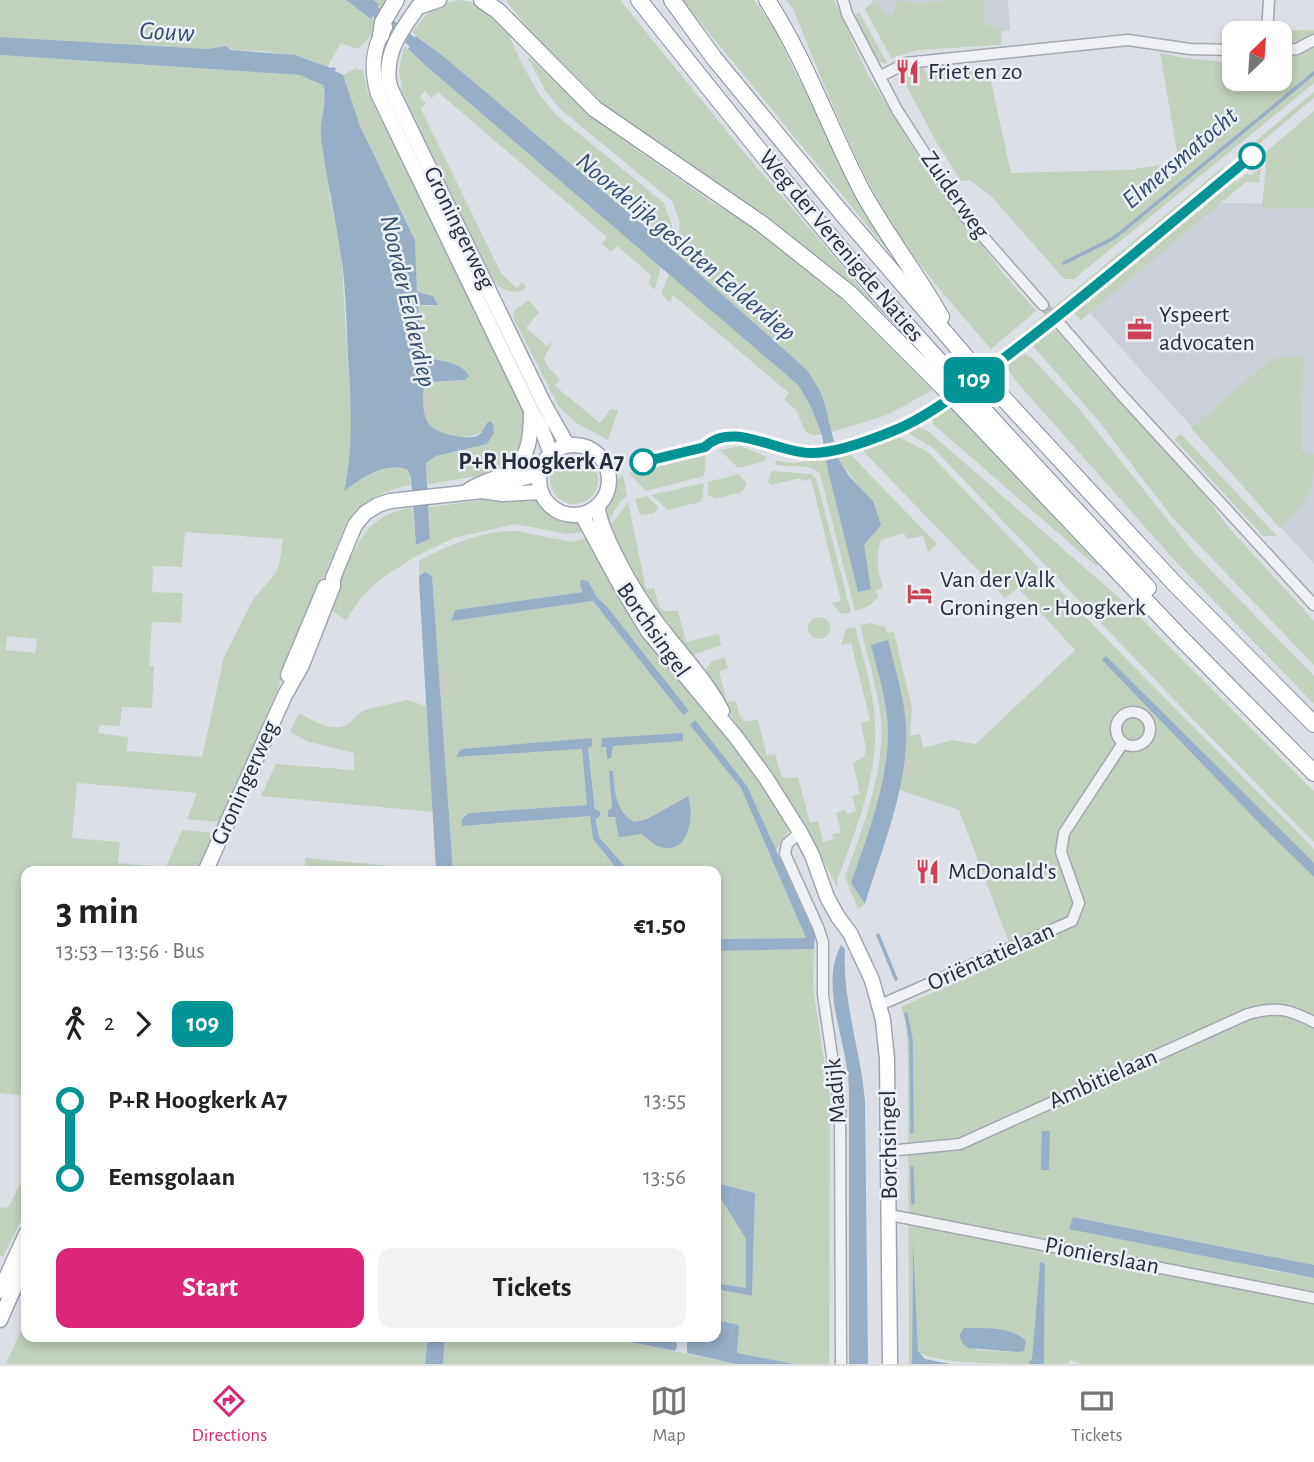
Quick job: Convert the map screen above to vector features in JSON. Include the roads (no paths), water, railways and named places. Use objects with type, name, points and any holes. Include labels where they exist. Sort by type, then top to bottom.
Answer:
[{"type":"highway","points":[[482,0],[495,8],[520,32],[595,109],[762,224],[821,269],[947,381]]},
{"type":"highway","points":[[500,0],[520,32]]},
{"type":"highway","name":"Weg der Verenigde Naties","points":[[639,0],[962,398],[1314,758]]},
{"type":"highway","name":"Weg der Verenigde Naties","points":[[672,0],[714,58],[840,211],[971,363],[1175,584],[1314,724]]},
{"type":"highway","points":[[766,0],[789,37],[862,190],[887,233],[919,277],[960,350]]},
{"type":"highway","points":[[962,398],[1179,636],[1314,773]]},
{"type":"main road","points":[[388,23],[404,0]]},
{"type":"main road","points":[[420,4],[439,0]]},
{"type":"main road","name":"Groningerweg","points":[[388,23],[405,26],[420,4]]},
{"type":"main road","name":"Groningerweg","points":[[388,23],[373,58],[378,94],[541,427],[551,454]]},
{"type":"main road","name":"Groningerweg","points":[[388,23],[388,68],[392,92],[544,404],[569,445]]},
{"type":"main road","points":[[465,492],[482,481],[506,473],[523,457],[531,436],[531,410]]},
{"type":"main road","points":[[569,445],[582,445],[593,450],[607,465],[610,486],[606,497],[598,506],[582,514],[570,515],[556,510],[547,503],[541,492],[539,474],[543,463],[551,454],[569,445]]},
{"type":"main road","name":"Groningerweg","points":[[482,491],[502,482],[539,474]]},
{"type":"main road","name":"Groningerweg","points":[[208,866],[285,695],[315,637],[333,586],[332,578],[353,528],[362,516],[383,503],[411,498],[482,491],[503,494],[541,492]]},
{"type":"main road","name":"Borchsingel","points":[[598,506],[607,537],[636,592],[699,675],[736,737]]},
{"type":"main road","name":"Borchsingel","points":[[582,514],[626,597],[648,631],[736,737],[772,787],[812,855],[828,897],[850,933],[872,980],[880,1005],[887,1059],[890,1364]]},
{"type":"main road","points":[[0,1320],[21,1247]]},
{"type":"main road","points":[[0,1290],[14,1266]]},
{"type":"street","name":"Zuiderweg","points":[[843,0],[847,13],[897,110],[965,215],[1043,305]]},
{"type":"street","points":[[1268,21],[1269,0]]},
{"type":"street","points":[[881,76],[906,63],[1128,40],[1190,49],[1222,50]]},
{"type":"street","points":[[1292,49],[1314,40]]},
{"type":"street","points":[[1060,324],[1314,605]]},
{"type":"street","name":"Oriëntatielaan","points":[[880,1005],[1072,921],[1079,902],[1061,852],[1063,833],[1123,743]]},
{"type":"street","name":"Madijk","points":[[800,832],[787,844],[785,854],[823,942],[823,996],[840,1110],[841,1364]]},
{"type":"street","name":"Ambitielaan","points":[[888,1151],[960,1144],[1248,1014],[1279,1009],[1294,1012],[1314,1022]]},
{"type":"street","name":"Pionierslaan","points":[[890,1216],[1314,1298]]},
{"type":"water","points":[[346,0],[373,0],[379,4],[371,19]]},
{"type":"water","points":[[416,36],[668,246],[807,370],[825,405],[838,458],[849,476],[873,501],[881,525],[864,545],[871,589],[858,592],[822,435],[810,405],[798,385],[424,64],[408,49]]},
{"type":"water","name":"Noorder Eelderdiep","points":[[0,37],[208,49],[226,46],[231,50],[295,55],[336,68],[335,71],[343,75],[360,126],[415,240],[417,292],[433,296],[438,305],[418,305],[421,357],[455,364],[469,376],[465,380],[427,384],[423,396],[426,419],[438,431],[459,437],[477,436],[491,421],[494,426],[487,444],[436,456],[426,463],[430,539],[416,545],[408,470],[391,467],[383,469],[366,476],[344,491],[351,432],[346,311],[342,264],[321,138],[325,98],[323,85],[300,75],[0,55]]},
{"type":"water","points":[[425,572],[432,576],[453,866],[436,866],[419,576]]},
{"type":"water","points":[[581,580],[588,581],[597,597],[689,711],[683,715],[593,601],[451,621],[455,610],[583,592]]},
{"type":"water","points":[[888,640],[903,704],[906,748],[893,816],[865,904],[851,883],[879,798],[888,731],[885,701],[871,645]]},
{"type":"water","points":[[1106,656],[1314,863],[1314,877],[1102,660]]},
{"type":"water","points":[[695,720],[747,786],[815,936],[814,949],[721,951],[721,939],[806,938],[741,788],[690,725]]},
{"type":"water","points":[[683,733],[683,741],[613,746],[611,758],[607,759],[606,747],[601,747],[602,738]]},
{"type":"water","points":[[592,738],[592,746],[588,748],[595,809],[600,812],[596,819],[599,837],[625,866],[615,866],[593,839],[590,816],[462,826],[462,819],[469,813],[587,805],[582,749],[456,757],[461,749]]},
{"type":"water","points":[[609,771],[613,771],[620,806],[634,822],[647,819],[688,796],[690,820],[685,837],[680,843],[665,848],[641,834],[619,837],[615,817],[608,817],[608,810],[612,808]]},
{"type":"water","points":[[841,945],[845,949],[846,988],[865,1102],[868,1364],[849,1364],[849,1086],[833,991],[835,960]]},
{"type":"water","points":[[1042,1131],[1050,1131],[1049,1170],[1041,1170]]},
{"type":"water","points":[[721,1184],[755,1193],[752,1296],[721,1290],[721,1284],[746,1288],[746,1239],[721,1199]]},
{"type":"water","points":[[1073,1217],[1314,1265],[1314,1278],[1069,1229]]},
{"type":"water","points":[[913,1239],[918,1351],[925,1359],[951,1364],[912,1364]]},
{"type":"water","points":[[1043,1262],[1044,1364],[1028,1364],[1032,1358],[1040,1263]]},
{"type":"water","points":[[721,1321],[739,1325],[737,1353],[794,1364],[736,1364],[687,1353],[687,1342],[721,1342]]},
{"type":"water","points":[[964,1328],[997,1329],[1013,1333],[1026,1341],[1024,1351],[968,1348],[959,1336]]},
{"type":"water","points":[[427,1342],[445,1342],[443,1364],[425,1364]]},
{"type":"water","points":[[630,1342],[676,1342],[675,1351]]},
{"type":"waterway","name":"Noordelijk gesloten Eelderdiep","points":[[371,8],[422,50]]},
{"type":"waterway","name":"Elmersmatocht","points":[[1064,263],[1112,239],[1124,230],[1314,73]]},
{"type":"waterway","points":[[878,935],[896,979]]},
{"type":"waterway","points":[[906,1014],[911,1040],[912,1132]]},
{"type":"waterway","points":[[912,1168],[913,1203]]},
{"type":"tunnel","points":[[1043,305],[1060,324]]},
{"type":"place","name":"Friet en zo","points":[[908,72]]},
{"type":"place","name":"Yspeert advocaten","points":[[1139,329]]},
{"type":"place","name":"P+R Hoogkerk A7","points":[[643,462]]},
{"type":"place","name":"Van der Valk Groningen - Hoogkerk","points":[[920,594]]},
{"type":"place","name":"McDonald's","points":[[928,872]]},
{"type":"water label","name":"Gouw","points":[[167,32]]}]
